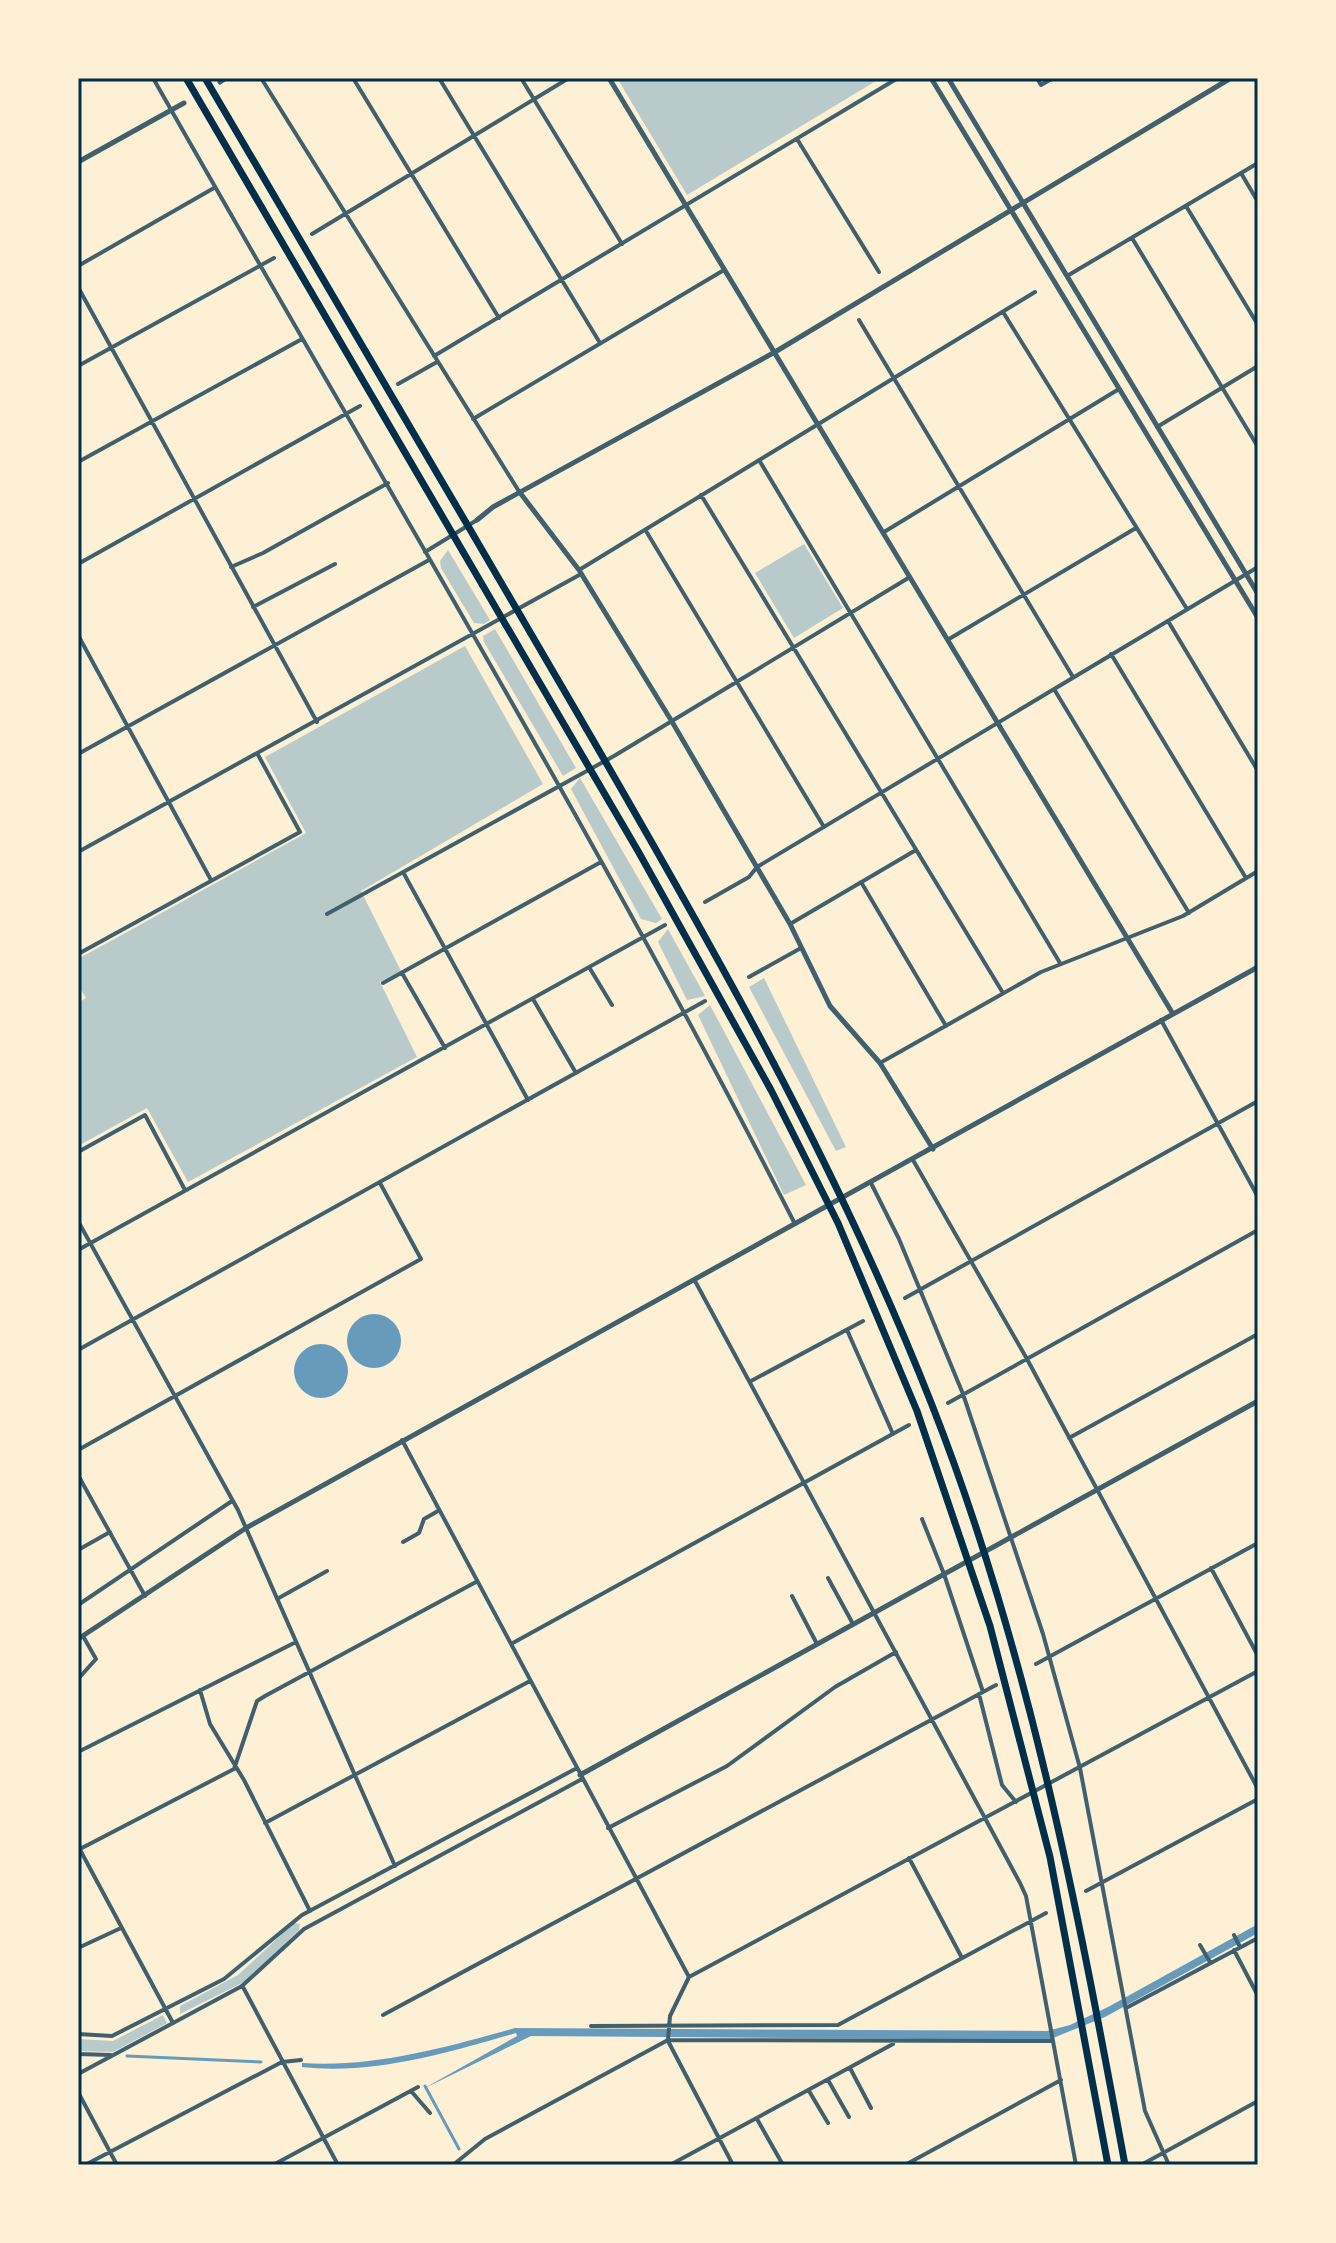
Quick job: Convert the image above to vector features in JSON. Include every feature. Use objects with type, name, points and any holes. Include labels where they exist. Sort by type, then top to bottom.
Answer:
[{"type":"highway","points":[[186,78],[594,775],[764,1077],[838,1223],[917,1411],[972,1567],[1038,1803],[1108,2165]]},
{"type":"highway","points":[[205,78],[475,537],[729,979],[851,1215],[931,1403],[987,1561],[1045,1760],[1125,2165]]},
{"type":"street","points":[[153,78],[475,635],[684,1013],[796,1226]]},
{"type":"street","points":[[220,82],[226,78]]},
{"type":"street","points":[[261,78],[473,419],[521,494],[580,572],[671,720],[790,924],[830,1006],[880,1063],[933,1149]]},
{"type":"street","points":[[353,78],[499,318]]},
{"type":"street","points":[[439,78],[600,343]]},
{"type":"street","points":[[521,78],[622,244]]},
{"type":"street","points":[[312,234],[569,78]]},
{"type":"street","points":[[609,78],[1173,1014]]},
{"type":"street","points":[[434,356],[898,78]]},
{"type":"street","points":[[931,78],[1258,618]]},
{"type":"street","points":[[948,78],[1258,594]]},
{"type":"street","points":[[1037,78],[1041,85],[1053,78]]},
{"type":"street","points":[[425,552],[493,507],[775,352],[1231,78]]},
{"type":"street","points":[[78,162],[184,103]]},
{"type":"street","points":[[797,139],[879,272]]},
{"type":"street","points":[[1067,276],[1258,163]]},
{"type":"street","points":[[1241,173],[1258,202]]},
{"type":"street","points":[[78,266],[214,188]]},
{"type":"street","points":[[1186,206],[1258,325]]},
{"type":"street","points":[[1132,238],[1258,447]]},
{"type":"street","points":[[78,366],[274,258]]},
{"type":"street","points":[[473,419],[724,270]]},
{"type":"street","points":[[78,287],[317,722]]},
{"type":"street","points":[[78,852],[475,635],[1035,292]]},
{"type":"street","points":[[1003,311],[1187,609]]},
{"type":"street","points":[[859,320],[1073,677]]},
{"type":"street","points":[[78,462],[302,339]]},
{"type":"street","points":[[398,384],[437,362]]},
{"type":"street","points":[[1157,427],[1258,366]]},
{"type":"street","points":[[884,532],[1119,389]]},
{"type":"street","points":[[78,564],[360,406]]},
{"type":"street","points":[[759,460],[1060,963]]},
{"type":"street","points":[[231,567],[388,483]]},
{"type":"street","points":[[701,495],[1003,993]]},
{"type":"street","points":[[949,639],[1137,527]]},
{"type":"street","points":[[646,531],[825,828]]},
{"type":"street","points":[[78,754],[429,560]]},
{"type":"street","points":[[253,607],[335,564]]},
{"type":"street","points":[[705,902],[749,877],[757,867],[1258,567]]},
{"type":"street","points":[[327,914],[557,784],[614,756],[910,576]]},
{"type":"street","points":[[1168,621],[1258,771]]},
{"type":"street","points":[[78,635],[211,880]]},
{"type":"street","points":[[1111,654],[1246,878]]},
{"type":"street","points":[[1054,689],[1189,913]]},
{"type":"street","points":[[78,954],[300,832],[257,753]]},
{"type":"street","points":[[790,924],[916,850]]},
{"type":"street","points":[[383,983],[601,862]]},
{"type":"street","points":[[880,1063],[1060,963],[1189,913],[1258,871]]},
{"type":"street","points":[[403,872],[528,1100]]},
{"type":"street","points":[[861,882],[946,1026]]},
{"type":"street","points":[[78,1250],[665,925]]},
{"type":"street","points":[[749,977],[801,948]]},
{"type":"street","points":[[589,967],[612,1005]]},
{"type":"street","points":[[78,1679],[96,1659],[80,1638],[246,1528],[796,1226],[1258,967]]},
{"type":"street","points":[[402,973],[445,1048]]},
{"type":"street","points":[[533,999],[577,1073]]},
{"type":"street","points":[[78,1350],[705,1001]]},
{"type":"street","points":[[1161,1020],[1258,1197]]},
{"type":"street","points":[[905,1298],[1258,1101]]},
{"type":"street","points":[[78,1152],[145,1115],[186,1191]]},
{"type":"street","points":[[913,1160],[1027,1359],[1258,1789]]},
{"type":"street","points":[[78,1450],[421,1259],[380,1183]]},
{"type":"street","points":[[871,1183],[899,1239],[963,1394],[1049,1656],[1080,1768],[1126,1995],[1145,2111],[1169,2165]]},
{"type":"street","points":[[78,1221],[233,1500],[395,1866]]},
{"type":"street","points":[[948,1403],[1258,1230]]},
{"type":"street","points":[[695,1281],[988,1818],[1026,1896],[1076,2165]]},
{"type":"street","points":[[751,1381],[863,1321]]},
{"type":"street","points":[[847,1329],[893,1434]]},
{"type":"street","points":[[1069,1438],[1258,1334]]},
{"type":"street","points":[[78,2074],[242,1986],[313,1925],[580,1774],[1258,1401]]},
{"type":"street","points":[[510,1644],[909,1425]]},
{"type":"street","points":[[402,1440],[689,1977]]},
{"type":"street","points":[[78,1475],[145,1596]]},
{"type":"street","points":[[78,1605],[233,1500]]},
{"type":"street","points":[[403,1542],[419,1533],[424,1519],[438,1511]]},
{"type":"street","points":[[922,1519],[944,1574],[981,1693],[1002,1785],[1016,1802]]},
{"type":"street","points":[[78,1550],[110,1532]]},
{"type":"street","points":[[1036,1664],[1258,1543]]},
{"type":"street","points":[[1211,1568],[1258,1656]]},
{"type":"street","points":[[277,1599],[327,1571]]},
{"type":"street","points":[[828,1578],[853,1624]]},
{"type":"street","points":[[173,2023],[79,1848],[234,1769],[257,1701],[476,1582]]},
{"type":"street","points":[[792,1596],[817,1644]]},
{"type":"street","points":[[78,1752],[296,1642]]},
{"type":"street","points":[[608,1828],[727,1766],[835,1687],[896,1652]]},
{"type":"street","points":[[733,2165],[668,2040],[670,2016],[689,1977],[1258,1671]]},
{"type":"street","points":[[265,1823],[530,1681]]},
{"type":"street","points":[[383,2015],[996,1685]]},
{"type":"street","points":[[200,1690],[210,1724],[234,1769],[244,1780],[313,1925]]},
{"type":"street","points":[[78,2034],[112,2036],[165,2009],[236,1972],[308,1912],[580,1774]]},
{"type":"street","points":[[1086,1891],[1258,1799]]},
{"type":"street","points":[[909,1858],[962,1958]]},
{"type":"street","points":[[591,2026],[838,2025],[1046,1913]]},
{"type":"street","points":[[78,1948],[121,1928]]},
{"type":"street","points":[[1234,1935],[1239,1944]]},
{"type":"street","points":[[1128,2006],[1234,1950],[1239,1944],[1258,1938]]},
{"type":"street","points":[[1200,1945],[1209,1961]]},
{"type":"street","points":[[1234,1950],[1258,1996]]},
{"type":"street","points":[[242,1986],[338,2165]]},
{"type":"street","points":[[453,2165],[485,2139],[668,2040],[896,2043],[1053,2040]]},
{"type":"street","points":[[670,2165],[896,2043]]},
{"type":"street","points":[[78,2054],[113,2055]]},
{"type":"street","points":[[85,2165],[282,2062],[301,2060]]},
{"type":"street","points":[[850,2068],[871,2108]]},
{"type":"street","points":[[828,2080],[849,2117]]},
{"type":"street","points":[[905,2165],[1061,2080]]},
{"type":"street","points":[[273,2165],[418,2087]]},
{"type":"street","points":[[809,2090],[828,2123]]},
{"type":"street","points":[[411,2091],[430,2113]]},
{"type":"street","points":[[78,2092],[117,2165]]},
{"type":"street","points":[[1141,2165],[1258,2101]]},
{"type":"street","points":[[757,2119],[783,2165]]},
{"type":"shaded area","points":[[617,78],[881,78],[687,195]]},
{"type":"shaded area","points":[[804,544],[843,608],[794,638],[755,573]]},
{"type":"shaded area","points":[[448,550],[490,620],[484,624],[474,623],[441,568],[440,561]]},
{"type":"shaded area","points":[[495,629],[576,768],[563,776],[484,642],[483,636]]},
{"type":"shaded area","points":[[465,646],[543,784],[361,891],[401,971],[380,982],[417,1057],[188,1182],[147,1108],[78,1146],[78,1003],[86,998],[78,985],[78,959],[306,833],[265,757]]},
{"type":"shaded area","points":[[580,778],[662,919],[656,923],[641,919],[571,789]]},
{"type":"shaded area","points":[[668,929],[705,996],[687,1000],[658,942]]},
{"type":"shaded area","points":[[764,978],[846,1147],[836,1151],[749,987]]},
{"type":"shaded area","points":[[710,1005],[806,1185],[784,1195],[698,1015]]},
{"type":"shaded area","points":[[294,1923],[300,1924],[299,1930],[246,1981],[180,2014],[180,2006],[238,1975]]},
{"type":"shaded area","points":[[163,2015],[167,2023],[113,2052],[78,2051],[78,2039],[113,2041]]},
{"type":"water","points":[[374,1314],[393,1322],[401,1341],[393,1360],[374,1368],[355,1360],[347,1341],[355,1322]]},
{"type":"water","points":[[321,1344],[340,1352],[348,1371],[340,1390],[321,1398],[302,1390],[294,1371],[302,1352]]},
{"type":"water","points":[[1258,1924],[1258,1933],[1105,2017],[1048,2040],[531,2036],[423,2089],[517,2036],[516,2033],[437,2055],[383,2065],[329,2069],[302,2067],[302,2063],[383,2059],[515,2028],[1047,2031],[1070,2025],[1108,2007]]},
{"type":"waterway","points":[[127,2056],[261,2062]]},
{"type":"waterway","points":[[425,2086],[459,2149]]}]
